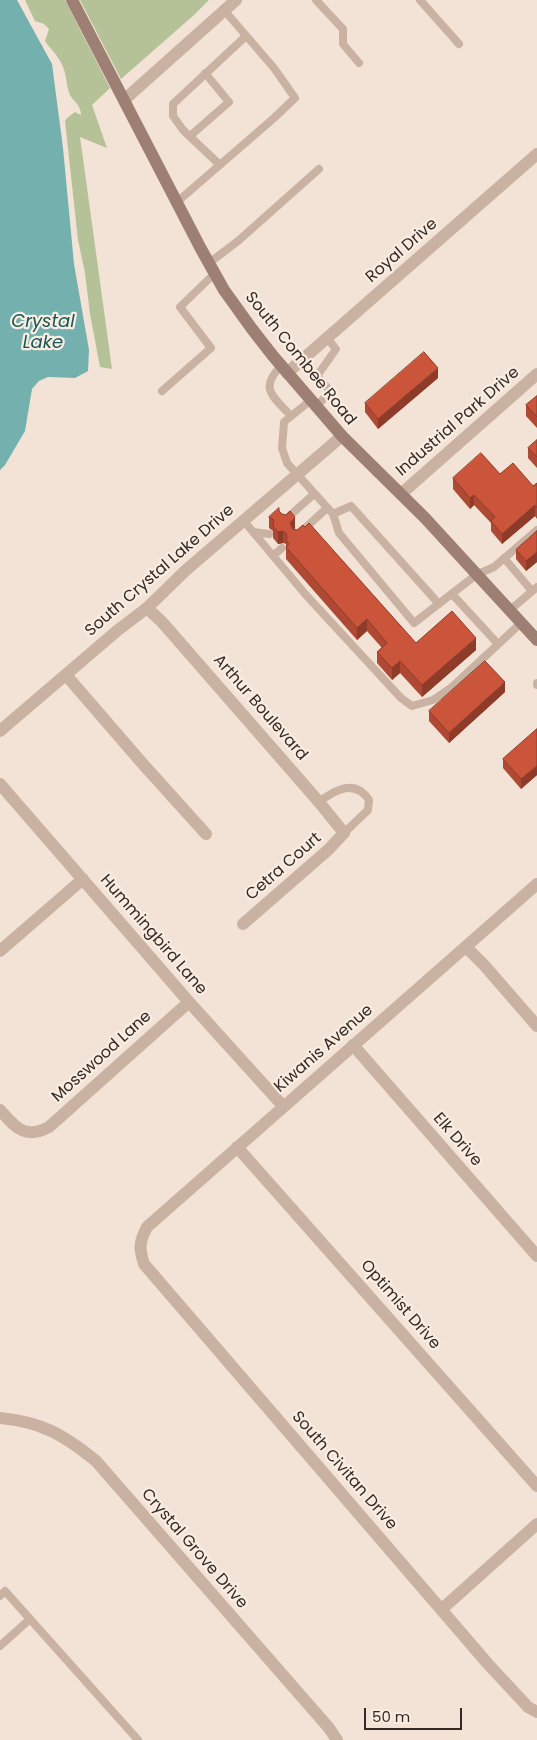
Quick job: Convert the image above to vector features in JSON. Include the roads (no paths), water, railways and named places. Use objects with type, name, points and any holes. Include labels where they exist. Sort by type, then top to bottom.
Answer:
[{"type":"main road","name":"South Combee Road","points":[[72,0],[212,268],[224,290],[241,314],[284,370],[342,436],[401,494],[537,640]]},
{"type":"street","points":[[124,100],[236,0]]},
{"type":"street","name":"Royal Drive","points":[[284,370],[327,338],[537,154]]},
{"type":"street","name":"Industrial Park Drive","points":[[401,494],[537,374]]},
{"type":"street","name":"South Crystal Lake Drive","points":[[0,731],[118,630],[147,608],[185,571],[342,436]]},
{"type":"street","name":"Arthur Boulevard","points":[[147,608],[162,622],[344,833]]},
{"type":"street","points":[[66,675],[206,834]]},
{"type":"street","name":"Hummingbird Lane","points":[[0,784],[189,1002],[283,1106]]},
{"type":"street","name":"Cetra Court","points":[[243,924],[328,850],[344,833]]},
{"type":"street","points":[[0,951],[83,879]]},
{"type":"street","name":"Kiwanis Avenue","points":[[140,1244],[140,1239],[146,1227],[537,884]]},
{"type":"street","points":[[466,947],[537,1026]]},
{"type":"street","name":"Mosswood Lane","points":[[0,1110],[14,1125],[26,1133],[35,1133],[49,1127],[189,1002]]},
{"type":"street","name":"Elk Drive","points":[[353,1046],[537,1256]]},
{"type":"street","name":"Optimist Drive","points":[[237,1147],[537,1486]]},
{"type":"street","name":"South Civitan Drive","points":[[140,1244],[140,1253],[144,1264],[488,1664],[528,1707],[537,1712]]},
{"type":"street","name":"Crystal Grove Drive","points":[[0,1418],[18,1420],[49,1429],[72,1442],[96,1461],[329,1728],[337,1740]]},
{"type":"street","points":[[442,1609],[537,1524]]},
{"type":"lane","points":[[316,0],[343,29],[343,44],[359,63]]},
{"type":"lane","points":[[420,0],[459,44]]},
{"type":"lane","points":[[177,202],[295,98],[274,68],[224,10]]},
{"type":"lane","points":[[220,165],[182,130],[173,116],[173,104],[246,36]]},
{"type":"lane","points":[[190,136],[230,102],[205,73]]},
{"type":"lane","points":[[162,391],[211,348],[180,307],[212,268],[238,242],[319,169]]},
{"type":"lane","points":[[327,338],[336,349],[317,376],[331,392],[284,422],[282,448],[287,464],[333,514],[339,533],[414,623],[476,574],[494,566],[537,530]]},
{"type":"lane","points":[[284,370],[277,370],[269,385],[270,392],[291,416]]},
{"type":"lane","points":[[284,521],[314,494]]},
{"type":"lane","points":[[333,514],[350,506],[439,604]]},
{"type":"lane","points":[[296,536],[327,508]]},
{"type":"lane","points":[[243,520],[306,595],[401,698],[412,706],[434,700],[452,687],[521,623]]},
{"type":"lane","points":[[253,532],[269,534]]},
{"type":"lane","points":[[274,555],[282,548]]},
{"type":"lane","points":[[504,558],[535,589],[510,610]]},
{"type":"lane","points":[[452,594],[498,644]]},
{"type":"lane","points":[[319,802],[335,790],[342,788],[354,788],[363,792],[370,800],[368,810],[344,833]]},
{"type":"lane","points":[[0,1596],[5,1592],[138,1740]]},
{"type":"lane","points":[[0,1646],[30,1619]]},
{"type":"water","name":"Crystal Lake","points":[[0,0],[17,0],[52,64],[63,148],[74,264],[89,350],[88,371],[75,378],[48,377],[39,381],[32,389],[25,431],[5,465],[0,470]]}]
